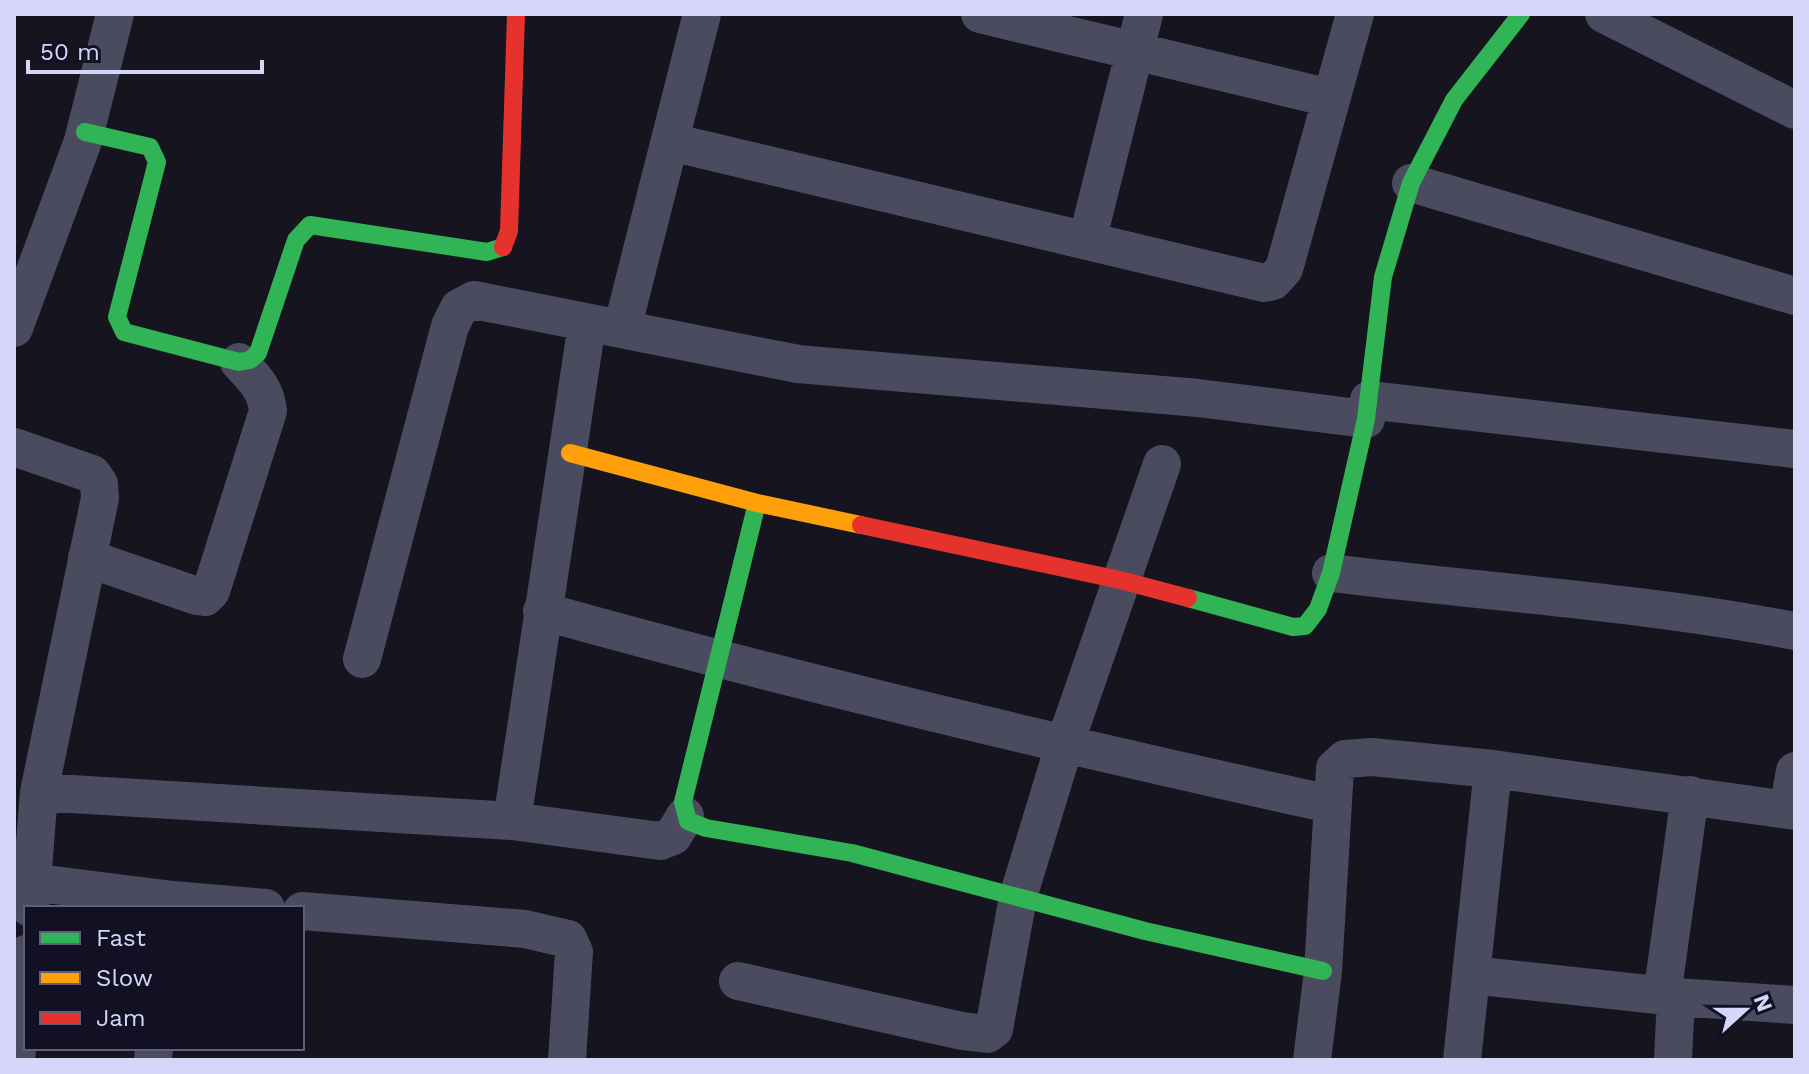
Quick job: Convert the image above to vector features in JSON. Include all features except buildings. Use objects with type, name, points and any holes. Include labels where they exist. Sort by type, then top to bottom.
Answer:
[{"type":"street","points":[[14,328],[85,132],[115,14]]},
{"type":"street","points":[[85,132],[150,147],[157,162],[117,317],[118,325],[124,332],[239,362],[250,360],[258,353],[296,240],[300,231],[310,225],[487,252],[502,249],[509,231],[516,14]]},
{"type":"street","points":[[512,821],[542,611],[570,453],[604,326],[671,142],[702,14]]},
{"type":"street","points":[[980,14],[1330,98]]},
{"type":"street","points":[[1087,241],[1144,14]]},
{"type":"street","points":[[671,142],[1250,282],[1273,281],[1284,269],[1355,14]]},
{"type":"street","points":[[570,453],[757,503],[1120,580],[1293,627],[1305,626],[1313,619],[1331,573],[1368,409],[1383,277],[1411,183],[1454,100],[1521,14]]},
{"type":"street","points":[[1628,20],[1795,110]]},
{"type":"street","points":[[1411,183],[1795,296]]},
{"type":"street","points":[[362,659],[450,326],[459,308],[466,303],[482,301],[798,364],[1368,409],[1795,449]]},
{"type":"street","points":[[87,558],[197,596],[205,597],[211,591],[268,411],[266,396],[259,384],[239,362]]},
{"type":"street","points":[[14,447],[92,474],[99,484],[100,498],[39,792],[25,890],[219,906]]},
{"type":"street","points":[[738,981],[987,1034],[994,1029],[1018,897],[1064,746],[1162,464]]},
{"type":"street","points":[[757,503],[683,802],[688,821],[706,828],[852,853],[1145,931],[1323,971]]},
{"type":"street","points":[[1331,573],[1555,600],[1692,612],[1795,631]]},
{"type":"street","points":[[542,611],[720,661],[1064,746],[1330,804]]},
{"type":"street","points":[[1312,1060],[1323,971],[1330,804],[1335,768],[1353,757],[1493,769],[1792,810],[1795,771]]},
{"type":"street","points":[[1462,1060],[1493,769]]},
{"type":"street","points":[[39,792],[512,821],[660,841],[673,836],[685,816]]},
{"type":"street","points":[[1673,1060],[1669,996],[1690,795]]},
{"type":"street","points":[[304,911],[481,924],[568,939],[574,952],[567,1060]]},
{"type":"street","points":[[16,1060],[24,972]]},
{"type":"street","points":[[1471,975],[1669,996],[1795,1005]]},
{"type":"traffic: fast","points":[[1188,598],[1293,627],[1305,626],[1318,609],[1331,573],[1366,419],[1383,277],[1411,183],[1454,100],[1521,14]]},
{"type":"traffic: fast","points":[[85,132],[150,147],[157,162],[117,317],[124,332],[239,362],[250,360],[258,353],[296,240],[310,225],[487,252],[503,247]]},
{"type":"traffic: fast","points":[[757,503],[683,802],[688,821],[706,828],[852,853],[1145,931],[1323,971]]},
{"type":"traffic: slow","points":[[570,453],[757,503],[861,525]]},
{"type":"traffic: jam","points":[[503,247],[509,231],[516,14]]},
{"type":"traffic: jam","points":[[861,525],[1120,580],[1188,598]]}]
